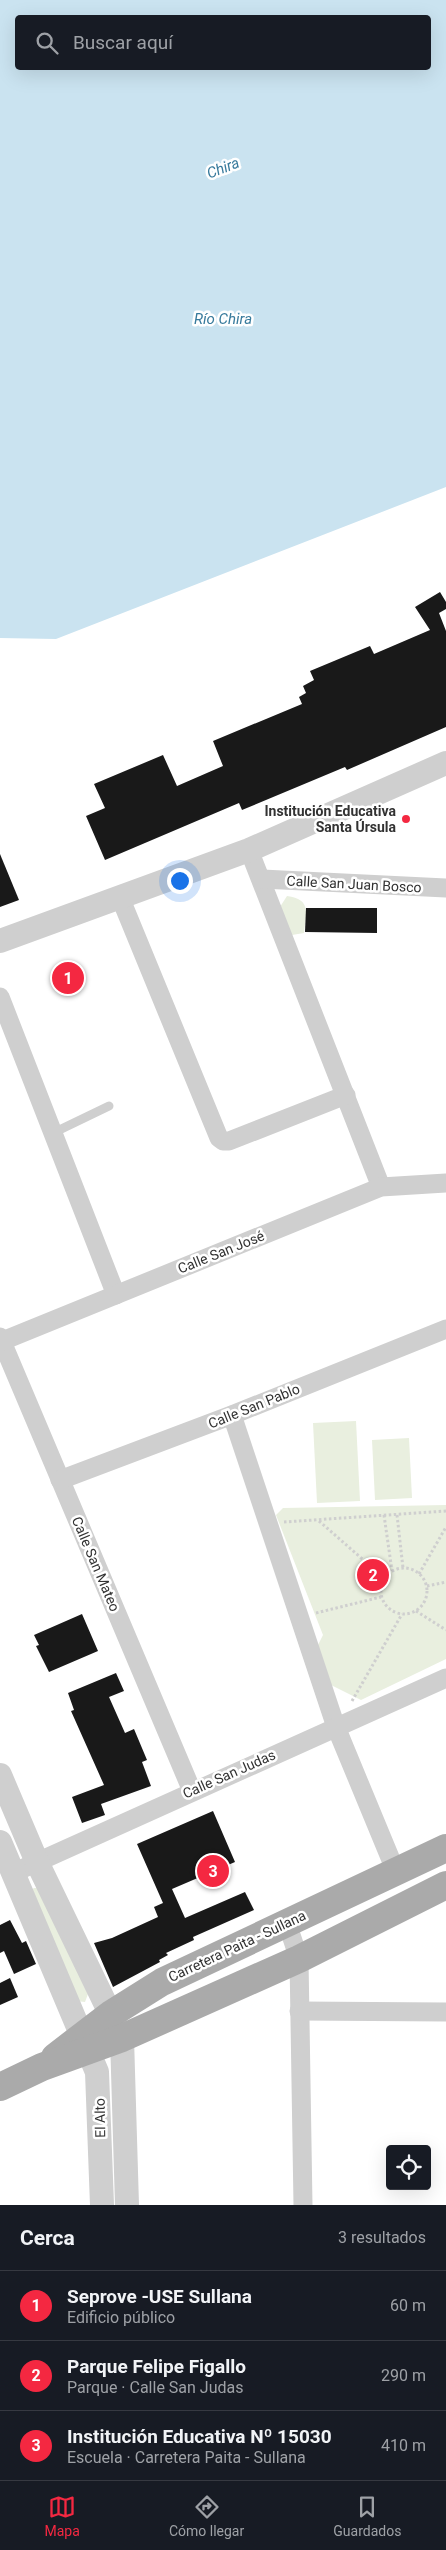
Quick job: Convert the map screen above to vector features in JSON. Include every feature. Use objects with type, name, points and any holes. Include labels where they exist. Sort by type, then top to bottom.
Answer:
[{"type":"main road","name":"Carretera Paita - Sullana","points":[[116,2026],[162,1982],[446,1848]]},
{"type":"main road","name":"Carretera Paita - Sullana","points":[[0,2086],[42,2067],[116,2026],[299,1959],[446,1885]]},
{"type":"street","points":[[0,942],[249,850],[446,763]]},
{"type":"street","points":[[249,850],[262,879],[381,1187]]},
{"type":"street","name":"Calle San Juan Bosco","points":[[262,879],[446,888]]},
{"type":"street","points":[[120,897],[219,1138],[223,1141],[229,1141],[346,1095]]},
{"type":"street","points":[[0,997],[116,1295]]},
{"type":"street","name":"Calle San José","points":[[1,1340],[381,1187],[446,1183]]},
{"type":"street","name":"Calle San Pablo","points":[[60,1480],[232,1415],[446,1329]]},
{"type":"street","name":"Calle San Mateo","points":[[1,1340],[192,1790]]},
{"type":"street","points":[[232,1415],[301,1617],[336,1727],[396,1872]]},
{"type":"street","name":"Calle San Judas","points":[[13,1873],[192,1790],[446,1678]]},
{"type":"street","points":[[0,1775],[37,1862],[116,2026]]},
{"type":"street","name":"El Alto","points":[[0,1842],[98,2072],[100,2086],[102,2205]]},
{"type":"street","points":[[287,1923],[299,1959],[302,2205]]},
{"type":"street","points":[[299,2011],[446,2012]]},
{"type":"street","name":"El Alto","points":[[116,2026],[127,2205]]},
{"type":"lane","points":[[53,1133],[109,1106]]},
{"type":"path","points":[[269,1523],[446,1511]]},
{"type":"path","points":[[397,1515],[403,1568]]},
{"type":"path","points":[[384,1516],[392,1571]]},
{"type":"path","points":[[319,1521],[384,1578]]},
{"type":"path","points":[[420,1574],[446,1527]]},
{"type":"path","points":[[403,1568],[420,1574],[427,1586],[427,1596],[423,1604],[416,1611],[402,1614],[393,1612],[386,1606],[381,1588],[384,1578],[392,1571],[403,1568]]},
{"type":"path","points":[[427,1586],[446,1582]]},
{"type":"path","points":[[301,1617],[382,1597]]},
{"type":"path","points":[[416,1611],[446,1630]]},
{"type":"path","points":[[336,1727],[402,1614]]},
{"type":"green space","points":[[287,896],[300,900],[304,904],[306,914],[304,933],[286,936],[278,910]]},
{"type":"green space","points":[[356,1421],[360,1501],[317,1503],[313,1423]]},
{"type":"green space","points":[[409,1438],[412,1498],[375,1500],[372,1440]]},
{"type":"green space","points":[[446,1505],[446,1659],[361,1700],[329,1684],[316,1649],[323,1635],[276,1515],[283,1508]]},
{"type":"green space","points":[[40,1888],[88,1994],[85,2002],[76,2001],[31,1890]]},
{"type":"water","name":"Río Chira","points":[[0,0],[446,0],[446,487],[56,639],[0,638]]},
{"type":"building","points":[[440,592],[446,602],[446,609],[439,613],[446,631],[446,727],[347,770],[345,767],[242,810],[239,803],[105,860],[86,816],[105,808],[94,784],[163,755],[177,786],[223,766],[213,741],[302,704],[299,697],[306,693],[303,686],[314,680],[310,671],[370,646],[374,654],[430,630],[415,607]]},
{"type":"building","points":[[0,854],[19,900],[0,907]]},
{"type":"building","points":[[306,908],[377,908],[377,933],[305,932]]},
{"type":"building","points":[[82,1614],[98,1651],[49,1672],[36,1646],[39,1645],[34,1635]]},
{"type":"building","points":[[116,1673],[124,1691],[109,1697],[125,1733],[134,1729],[147,1760],[142,1762],[151,1786],[101,1804],[105,1815],[82,1823],[72,1797],[104,1785],[71,1711],[74,1710],[68,1693]]},
{"type":"building","points":[[213,1811],[235,1862],[172,1889],[185,1918],[245,1892],[254,1910],[193,1937],[194,1940],[166,1953],[168,1955],[159,1960],[160,1962],[113,1987],[94,1943],[112,1938],[158,1917],[154,1907],[163,1903],[137,1844]]},
{"type":"building","points":[[10,1920],[22,1943],[26,1941],[36,1964],[14,1974],[4,1951],[0,1953],[0,1925]]},
{"type":"building","points":[[10,1978],[18,1997],[0,2005],[0,1983]]},
{"type":"place","name":"Institución Educativa Santa Úrsula","points":[[406,819]]},
{"type":"place","name":"Seprove -USE Sullana","points":[[68,978]]},
{"type":"place","name":"Parque Felipe Figallo","points":[[373,1575]]},
{"type":"place","name":"Institución Educativa Nº 15030","points":[[213,1871]]},
{"type":"water label","name":"Chira","points":[[223,168]]}]
